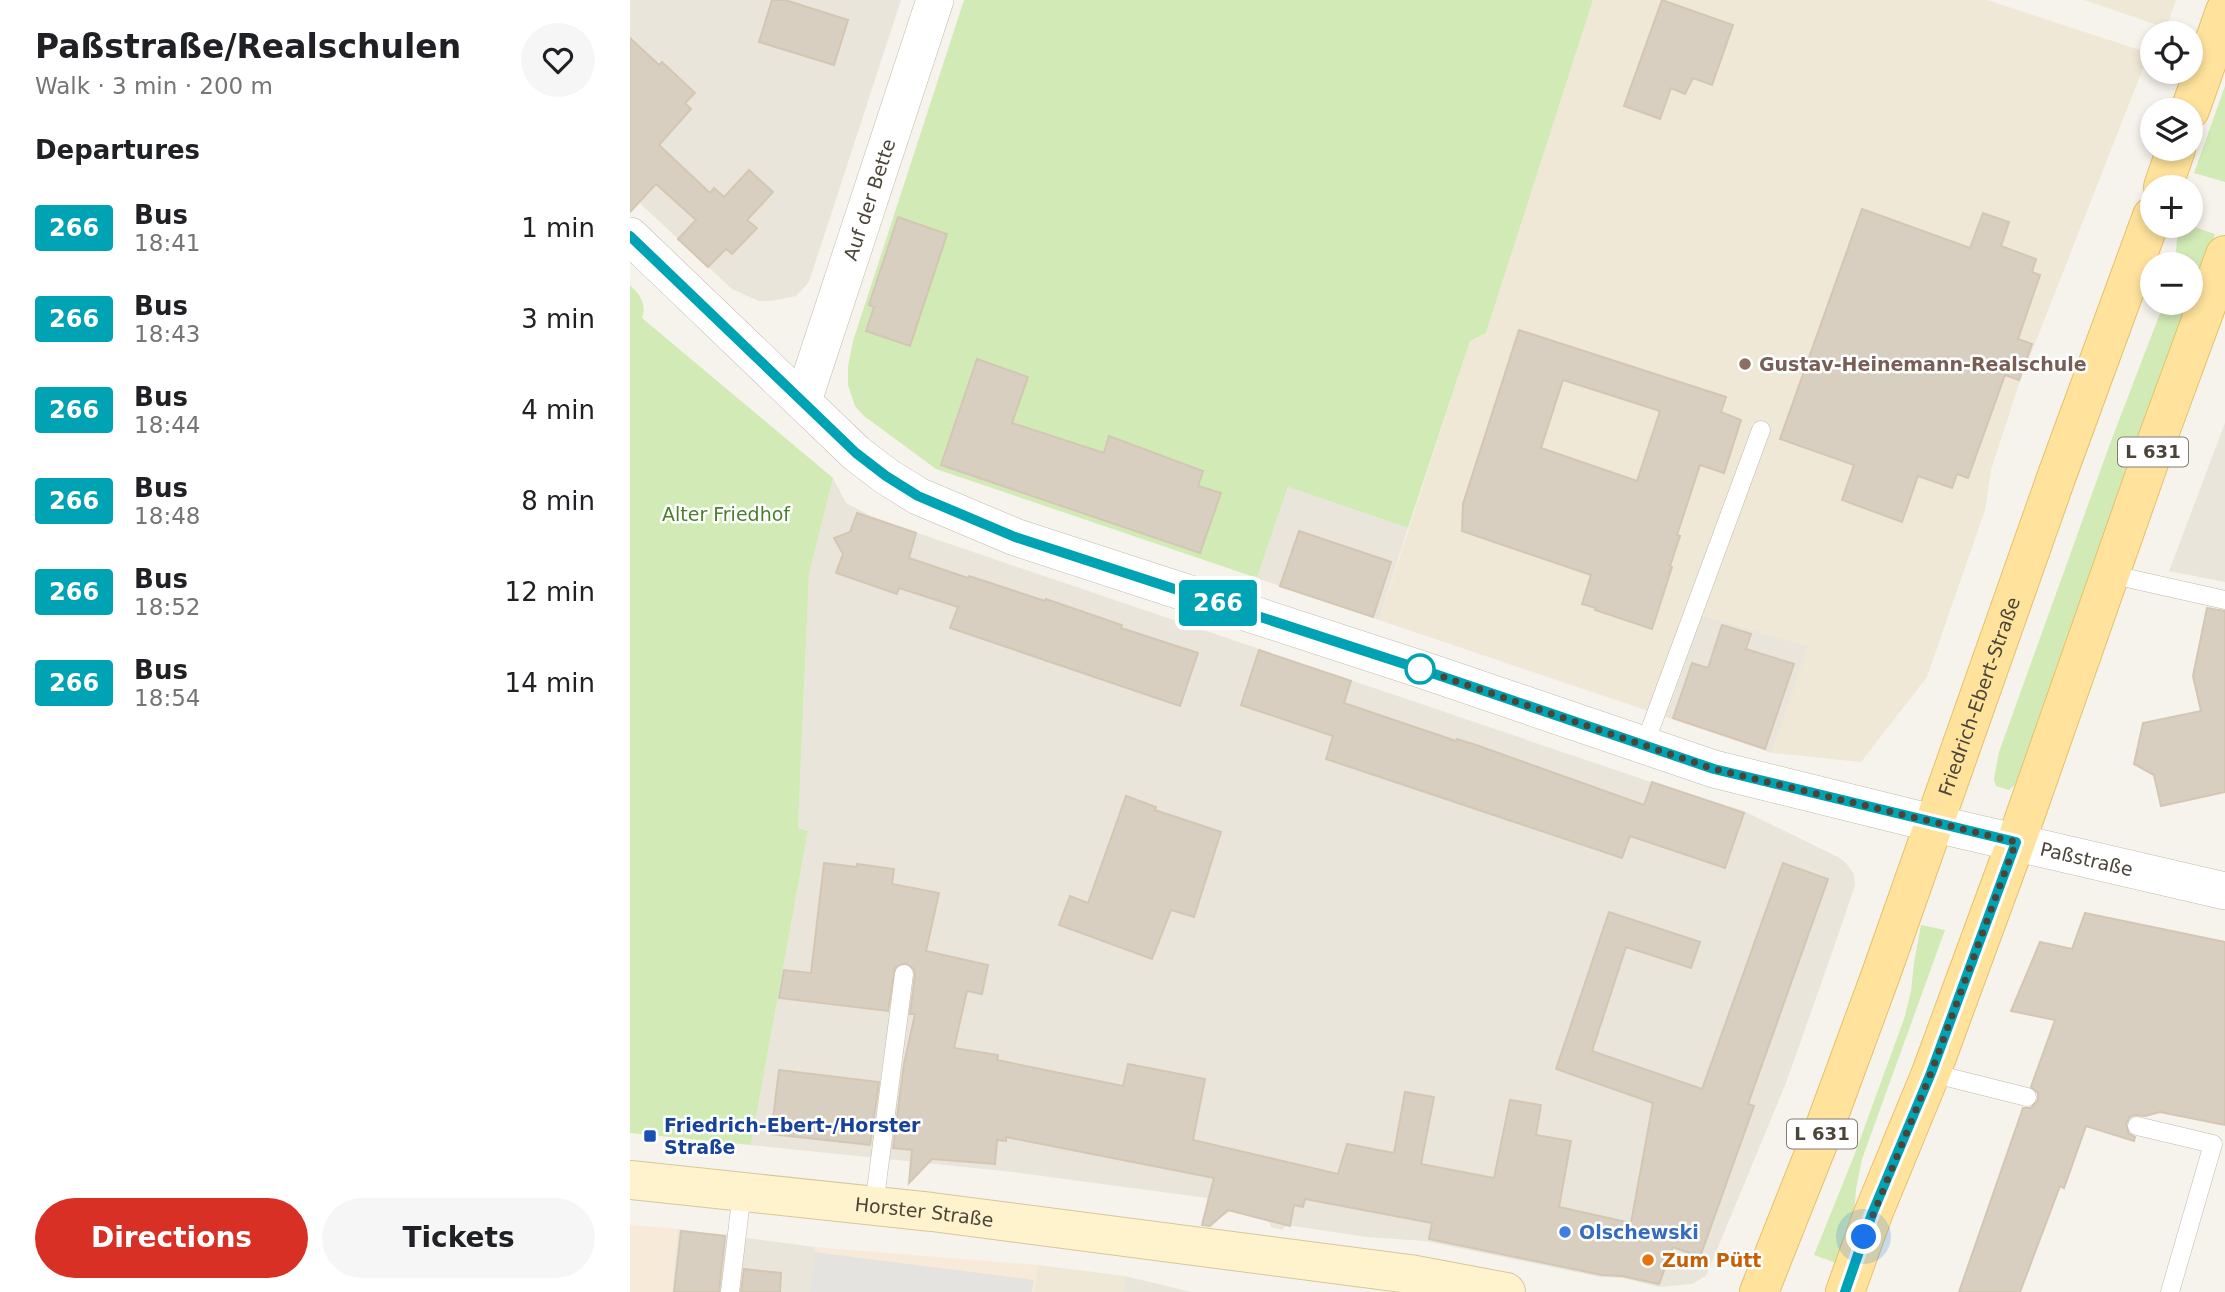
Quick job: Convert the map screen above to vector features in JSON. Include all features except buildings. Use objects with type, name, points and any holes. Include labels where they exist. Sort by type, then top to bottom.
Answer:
[{"type":"main road","points":[[2194,98],[2225,11]]},
{"type":"main road","name":"Friedrich-Ebert-Straße","points":[[1759,1292],[1825,1126],[1936,824],[2051,491],[2144,238]]},
{"type":"main road","name":"L 631","points":[[1844,1292],[1872,1214],[1931,1073],[2016,842],[2109,574],[2225,255]]},
{"type":"main road","name":"Horster Straße","points":[[630,1180],[874,1206],[1216,1248],[1410,1274],[1506,1292]]},
{"type":"main road","name":"Horster Straße","points":[[1216,1248],[1345,1292]]},
{"type":"street","name":"Auf der Bette","points":[[803,401],[935,0]]},
{"type":"street","name":"Paßstraße","points":[[630,236],[856,453],[918,496],[1015,537],[1423,670],[1714,769],[2225,891]]},
{"type":"lane","points":[[1644,746],[1761,430]]},
{"type":"lane","points":[[2109,574],[2225,600]]},
{"type":"lane","points":[[874,1206],[904,974]]},
{"type":"lane","points":[[1931,1073],[2027,1097]]},
{"type":"lane","points":[[2137,1126],[2213,1144],[2170,1292]]},
{"type":"lane","points":[[730,1292],[742,1192]]},
{"type":"shaded area","points":[[630,0],[901,0],[809,282],[796,296],[759,301],[732,289],[630,194]]},
{"type":"shaded area","name":"Gustav-Heinemann-Realschule","points":[[1593,0],[1987,0],[2140,50],[2140,76],[2018,387],[1991,470],[1985,510],[1927,677],[1861,762],[1772,753],[1808,646],[1702,615],[1666,717],[1379,620],[1470,341],[1486,333]]},
{"type":"shaded area","points":[[2084,0],[2176,0],[2168,21],[2146,21]]},
{"type":"shaded area","points":[[2225,423],[2225,582],[2169,571]]},
{"type":"shaded area","points":[[833,478],[846,503],[871,516],[1648,781],[1744,811],[1846,863],[1854,874],[1855,885],[1834,947],[1786,1083],[1706,1276],[1692,1284],[1659,1287],[1425,1241],[1366,1237],[1287,1225],[1282,1230],[1271,1227],[1268,1220],[1233,1210],[1223,1216],[1213,1214],[1210,1207],[1206,1206],[1207,1198],[1013,1172],[751,1145],[808,831],[798,829],[809,574]]},
{"type":"shaded area","points":[[1288,487],[1408,528],[1379,620],[1257,578]]},
{"type":"shaded area","points":[[1702,615],[1809,646],[1772,753],[1666,717]]},
{"type":"shaded area","points":[[630,1225],[678,1229],[672,1292],[630,1292]]},
{"type":"shaded area","points":[[678,1229],[815,1247],[810,1292],[672,1292]]},
{"type":"shaded area","points":[[815,1247],[1038,1265],[1034,1292],[810,1292]]},
{"type":"shaded area","points":[[814,1252],[1034,1280],[1032,1292],[810,1292]]},
{"type":"shaded area","points":[[1038,1265],[1125,1276],[1123,1292],[1034,1292]]},
{"type":"shaded area","points":[[1125,1276],[1179,1289],[1191,1292],[1123,1292]]},
{"type":"green space","points":[[964,0],[1593,0],[1486,333],[1470,341],[1408,528],[1288,487],[1257,578],[936,469],[864,416],[855,406],[848,385],[848,366],[853,341]]},
{"type":"green space","points":[[2225,86],[2225,182],[2194,173],[2198,161],[2203,161],[2203,148]]},
{"type":"green space","points":[[2203,230],[2215,234],[2203,268],[2203,252],[2176,252],[2177,238],[2203,238]]},
{"type":"green space","name":"Alter Friedhof","points":[[630,285],[642,300],[642,318],[833,478],[809,574],[798,828],[808,831],[751,1145],[630,1133]]},
{"type":"green space","points":[[2159,315],[2186,315],[2015,785],[2009,790],[1996,786],[1994,779],[1999,752]]},
{"type":"green space","points":[[1921,925],[1945,930],[1862,1159],[1856,1189],[1853,1229],[1839,1264],[1814,1255],[1904,1019]]},
{"type":"bus line","name":"266","points":[[630,236],[856,453],[918,496],[1015,537],[1423,670],[1714,769],[2016,842],[1931,1073],[1872,1214],[1845,1292]]},
{"type":"place","name":"Gustav-Heinemann-Realschule","points":[[1745,364]]},
{"type":"place","name":"Friedrich-Ebert-/Horster Straße","points":[[650,1136]]},
{"type":"place","name":"Olschewski","points":[[1565,1232]]},
{"type":"place","name":"Zum Pütt","points":[[1648,1260]]},
{"type":"route","points":[[1420,669],[1714,769],[2016,842],[1931,1073],[1864,1237]]}]
